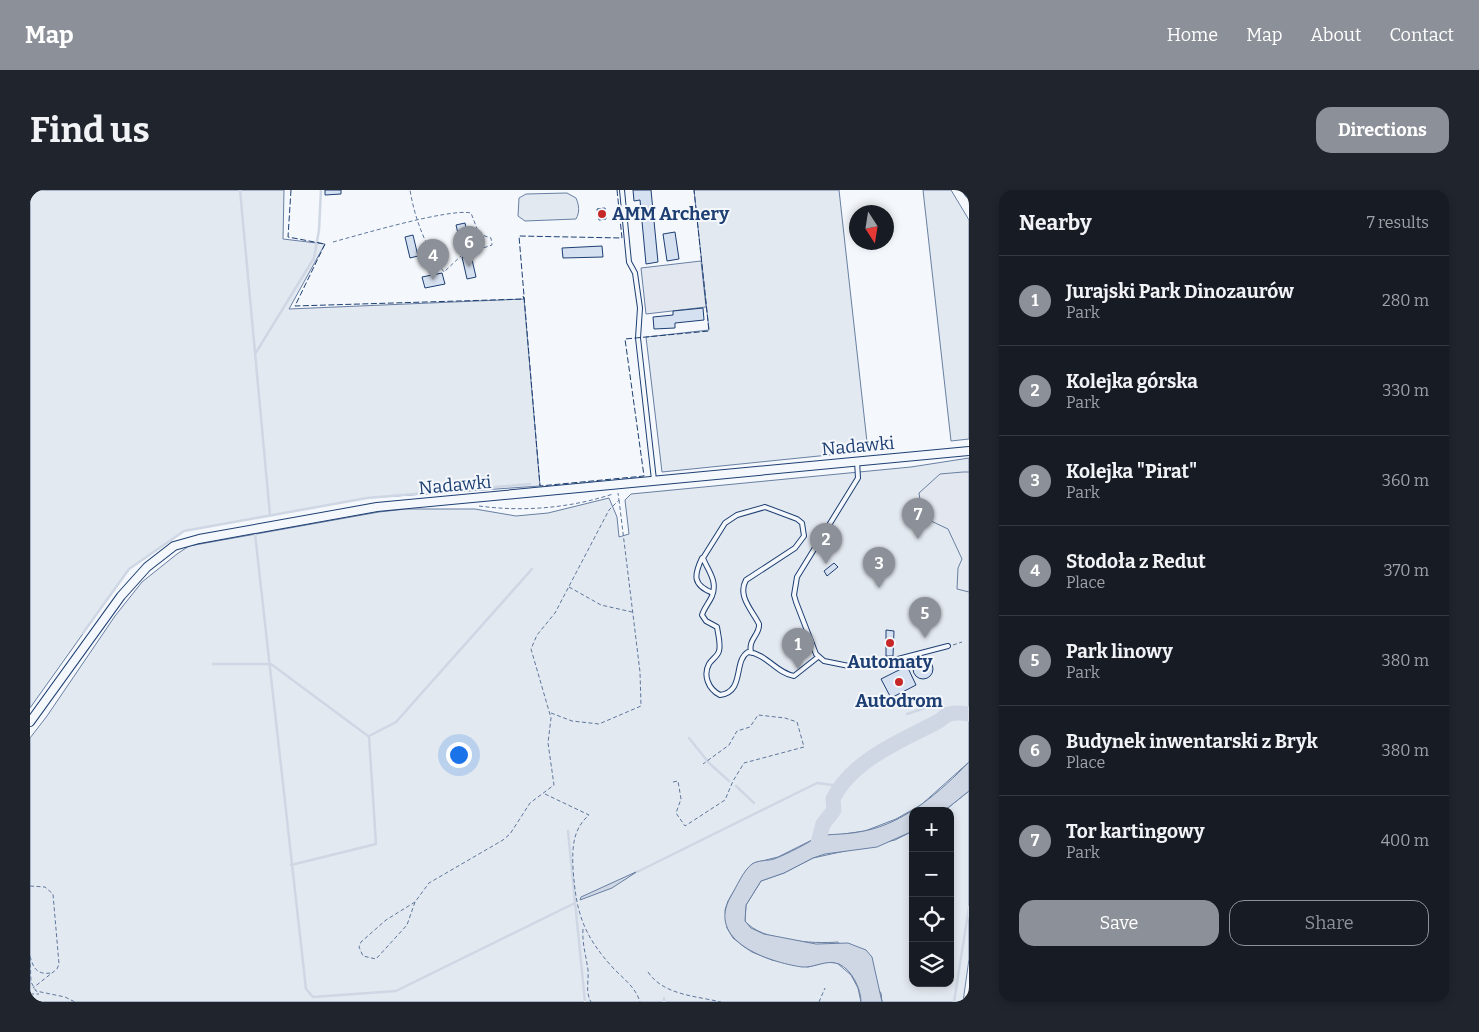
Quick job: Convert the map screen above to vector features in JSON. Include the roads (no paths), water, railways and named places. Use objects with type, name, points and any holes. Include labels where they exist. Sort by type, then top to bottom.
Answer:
[{"type":"street","name":"Nadawki","points":[[30,722],[121,596],[146,567],[174,546],[199,539],[377,507],[969,451]]},
{"type":"lane","points":[[622,190],[629,262],[635,273],[640,308],[638,338],[654,480]]},
{"type":"lane","points":[[856,462],[858,478],[797,577],[794,595],[818,658],[850,666],[871,666],[948,646]]},
{"type":"lane","points":[[713,592],[706,590],[695,574],[725,523],[737,515],[765,507],[789,515],[802,523],[804,536],[801,542],[746,580],[742,589],[759,624],[759,629],[750,643],[751,652]]},
{"type":"lane","points":[[703,558],[712,574],[713,592],[702,614],[706,622],[716,627],[718,633],[719,653],[708,666],[706,674],[710,687],[714,692],[723,694],[732,687],[739,675],[742,658],[745,653],[751,652],[765,657],[784,672],[794,676],[818,658]]},
{"type":"waterway","points":[[240,190],[270,515]]},
{"type":"waterway","points":[[255,354],[314,258],[319,230],[321,190]]},
{"type":"waterway","points":[[83,633],[129,569],[184,531],[367,498],[530,484]]},
{"type":"waterway","points":[[255,534],[306,989],[313,997],[396,991],[573,904]]},
{"type":"waterway","points":[[291,865],[376,844],[369,736],[396,722],[532,569]]},
{"type":"waterway","points":[[213,664],[271,664],[368,736]]},
{"type":"waterway","points":[[907,714],[937,704],[949,712]]},
{"type":"waterway","points":[[817,847],[823,824],[834,810],[833,799],[841,785],[852,773],[893,744],[939,721],[946,715],[952,713],[969,714]]},
{"type":"waterway","points":[[689,738],[709,763],[729,781]]},
{"type":"waterway","points":[[637,872],[817,783],[841,786]]},
{"type":"waterway","points":[[736,786],[754,803]]},
{"type":"waterway","points":[[568,831],[585,1002]]},
{"type":"waterway","points":[[954,1002],[969,907]]},
{"type":"place","name":"AMM Archery","points":[[602,214]]},
{"type":"place","name":"Budynek inwentarski z Bryk","points":[[469,267]]},
{"type":"place","name":"Stodoła z Redut","points":[[433,280]]},
{"type":"place","name":"Tor kartingowy","points":[[918,539]]},
{"type":"place","name":"Kolejka górska","points":[[826,564]]},
{"type":"place","name":"Kolejka \"Pirat\"","points":[[879,588]]},
{"type":"place","name":"Park linowy","points":[[925,638]]},
{"type":"place","name":"Automaty","points":[[890,643]]},
{"type":"place","name":"Jurajski Park Dinozaurów","points":[[798,669]]},
{"type":"place","name":"Autodrom","points":[[899,682]]}]
